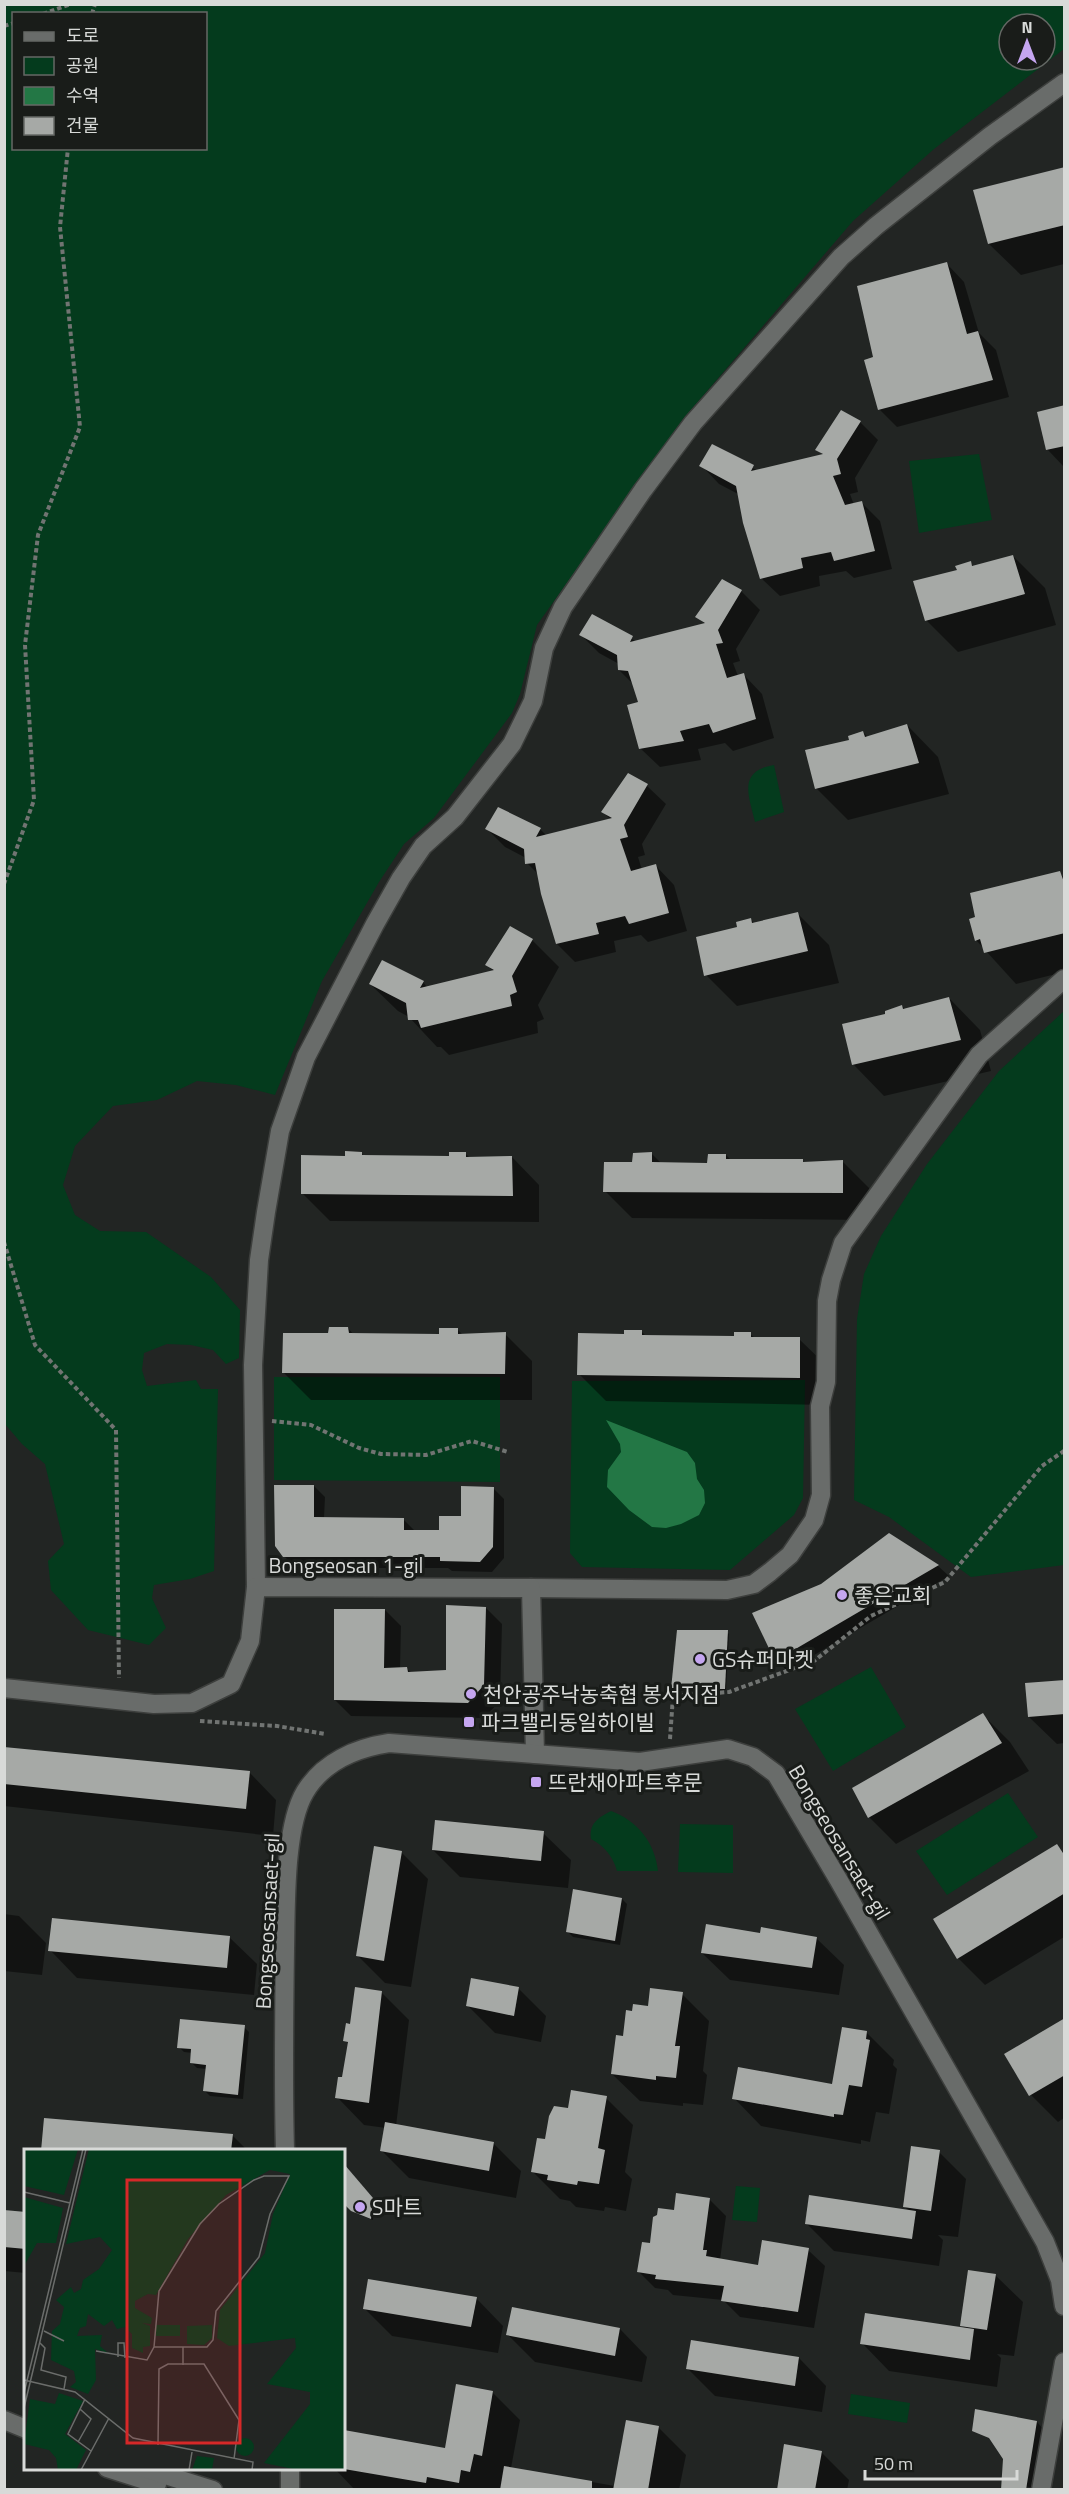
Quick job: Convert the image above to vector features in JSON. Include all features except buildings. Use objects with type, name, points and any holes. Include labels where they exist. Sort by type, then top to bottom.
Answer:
[{"type":"street","points":[[256,1587],[253,1365],[259,1260],[280,1131],[306,1057],[375,924],[401,878],[423,846],[455,817],[512,744],[533,701],[544,648],[563,607],[643,490],[693,423],[841,257],[876,226],[990,136],[1065,83]]},
{"type":"street","name":"Bongseosan 1-gil","points":[[4,1688],[154,1704],[192,1703],[231,1684],[250,1641],[256,1587],[727,1590],[754,1584],[790,1555],[814,1520],[821,1495],[820,1406],[826,1382],[827,1301],[843,1243],[979,1055],[1065,979]]},
{"type":"street","points":[[531,1588],[535,1754]]},
{"type":"street","name":"Bongseosansaet-gil","points":[[285,2149],[282,2061],[290,1840],[305,1792],[331,1764],[359,1748],[389,1743],[640,1762],[728,1749],[753,1757],[776,1774],[1046,2242],[1060,2280],[1065,2306]]},
{"type":"street","points":[[1041,2490],[1065,2362]]},
{"type":"street","points":[[4,2420],[24,2427]]},
{"type":"street","points":[[4,2431],[24,2439]]},
{"type":"street","points":[[110,2470],[176,2490]]},
{"type":"street","points":[[146,2470],[213,2490]]},
{"type":"street","points":[[290,2470],[290,2490]]},
{"type":"path","points":[[49,12],[71,4]]},
{"type":"path","points":[[4,884],[34,800],[26,645],[38,535],[80,428],[60,227],[68,150]]},
{"type":"path","points":[[4,1242],[35,1346],[116,1430],[119,1678]]},
{"type":"path","points":[[265,1421],[310,1425],[351,1444],[381,1454],[426,1455],[472,1441],[508,1452]]},
{"type":"path","points":[[660,1743],[670,1742],[673,1696],[729,1692],[814,1661],[871,1616],[945,1582],[1042,1466],[1065,1451]]},
{"type":"green space","points":[[4,5],[1064,5],[1064,49],[1057,54],[1057,12],[997,12],[997,72],[1034,72],[934,149],[853,221],[683,419],[537,625],[520,694],[512,713],[434,818],[404,844],[379,882],[322,981],[275,1095],[236,1085],[197,1081],[157,1100],[113,1106],[75,1146],[63,1185],[75,1215],[100,1231],[146,1232],[211,1277],[240,1310],[239,1358],[226,1364],[213,1350],[191,1345],[167,1344],[144,1353],[142,1370],[147,1386],[196,1380],[201,1389],[218,1389],[214,1571],[190,1579],[154,1585],[152,1598],[166,1628],[149,1645],[88,1630],[51,1590],[48,1561],[64,1544],[45,1464],[22,1444],[5,1424]]},
{"type":"green space","points":[[979,454],[992,520],[919,533],[909,461]]},
{"type":"green space","points":[[774,765],[784,812],[755,822],[748,786],[750,779],[762,768]]},
{"type":"green space","points":[[1064,1011],[1064,1565],[971,1577],[889,1517],[854,1500],[857,1319],[864,1274],[881,1236],[927,1164],[999,1071]]},
{"type":"green space","points":[[274,1377],[500,1377],[500,1482],[274,1480]]},
{"type":"green space","points":[[805,1380],[803,1498],[794,1515],[730,1570],[582,1567],[570,1553],[572,1381]]},
{"type":"green space","points":[[871,1667],[906,1727],[833,1771],[795,1709]]},
{"type":"green space","points":[[1008,1793],[1038,1837],[947,1895],[916,1851]]},
{"type":"green space","points":[[611,1811],[621,1815],[643,1834],[653,1851],[658,1871],[617,1871],[607,1852],[591,1839],[591,1829],[595,1822]]},
{"type":"green space","points":[[680,1824],[733,1825],[733,1873],[678,1872]]},
{"type":"green space","points":[[736,2186],[760,2188],[757,2222],[732,2220]]},
{"type":"green space","points":[[851,2394],[910,2403],[907,2423],[848,2414]]},
{"type":"water","points":[[606,1420],[687,1452],[695,1463],[697,1479],[704,1490],[705,1503],[699,1515],[666,1528],[652,1527],[629,1510],[607,1487],[608,1470],[621,1452],[620,1444]]},
{"type":"place","name":"좋은교회","points":[[842,1595]]},
{"type":"place","name":"GS슈퍼마켓","points":[[700,1659]]},
{"type":"place","name":"천안공주낙농축협 봉서지점","points":[[471,1694]]},
{"type":"place","name":"파크밸리동일하이빌","points":[[469,1722]]},
{"type":"place","name":"뜨란채아파트후문","points":[[536,1782]]},
{"type":"place","name":"S마트","points":[[360,2207]]}]
